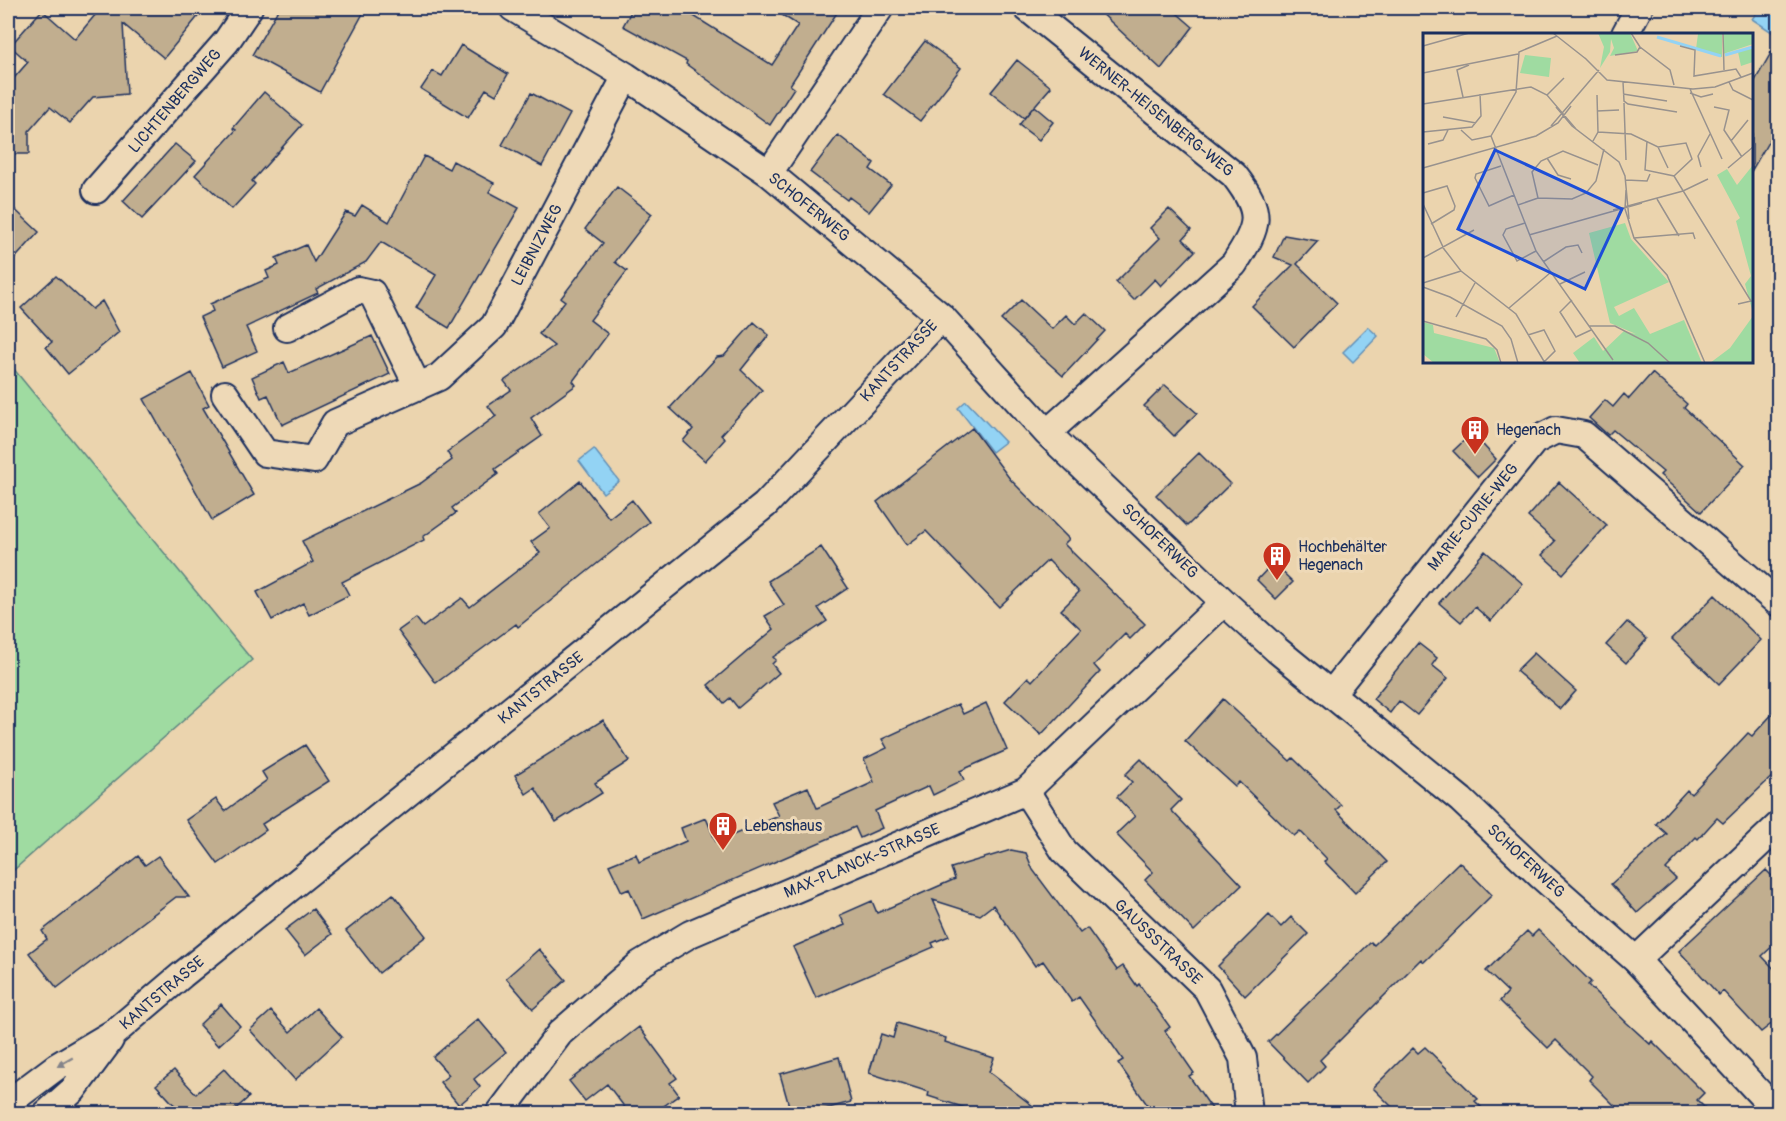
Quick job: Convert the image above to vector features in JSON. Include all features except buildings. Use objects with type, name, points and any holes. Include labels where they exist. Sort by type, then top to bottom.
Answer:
[{"type":"street","name":"LICHTENBERGWEG","points":[[96,190],[226,42],[249,8]]},
{"type":"street","name":"SCHOFERWEG","points":[[513,8],[626,76],[769,173],[942,316],[1047,432],[1224,602],[1331,694],[1461,800],[1541,876],[1636,960],[1779,1113]]},
{"type":"street","points":[[769,173],[880,8]]},
{"type":"street","name":"WERNER-HEISENBERG-WEG","points":[[1028,8],[1234,175],[1248,193],[1255,208],[1254,233],[1234,264],[1047,432]]},
{"type":"street","points":[[1626,33],[1640,8]]},
{"type":"street","name":"LEIBNIZWEG","points":[[225,394],[265,453],[314,460],[335,423],[439,377],[494,326],[626,76]]},
{"type":"street","points":[[287,328],[358,290],[372,293],[418,387]]},
{"type":"street","name":"KANTSTRASSE","points":[[8,1103],[56,1067],[115,1032],[182,975],[765,505],[942,316]]},
{"type":"street","name":"MARIE-CURIE-WEG","points":[[1331,694],[1534,441],[1556,430],[1584,435],[1779,603]]},
{"type":"street","name":"MAX-PLANCK-STRASSE","points":[[499,1113],[560,1033],[640,964],[690,934],[1026,790],[1224,602]]},
{"type":"street","name":"GAUSSSTRASSE","points":[[1026,790],[1064,851],[1207,989],[1243,1058],[1249,1113]]},
{"type":"street","points":[[1636,960],[1779,826]]},
{"type":"street","name":"KANTSTRASSE","points":[[46,1113],[73,1090],[115,1032]]},
{"type":"green space","points":[[8,362],[252,660],[8,875]]},
{"type":"water","points":[[1760,8],[1769,8],[1778,13],[1778,36],[1752,19]]},
{"type":"water","points":[[1368,327],[1378,336],[1353,362],[1343,352]]},
{"type":"water","points":[[966,401],[1005,442],[992,452],[958,408]]},
{"type":"water","points":[[594,449],[619,481],[603,493],[579,461]]},
{"type":"place","name":"Hegenach","points":[[1475,456]]},
{"type":"place","name":"Hochbehälter Hegenach","points":[[1277,582]]},
{"type":"place","name":"Lebenshaus","points":[[723,852]]}]
